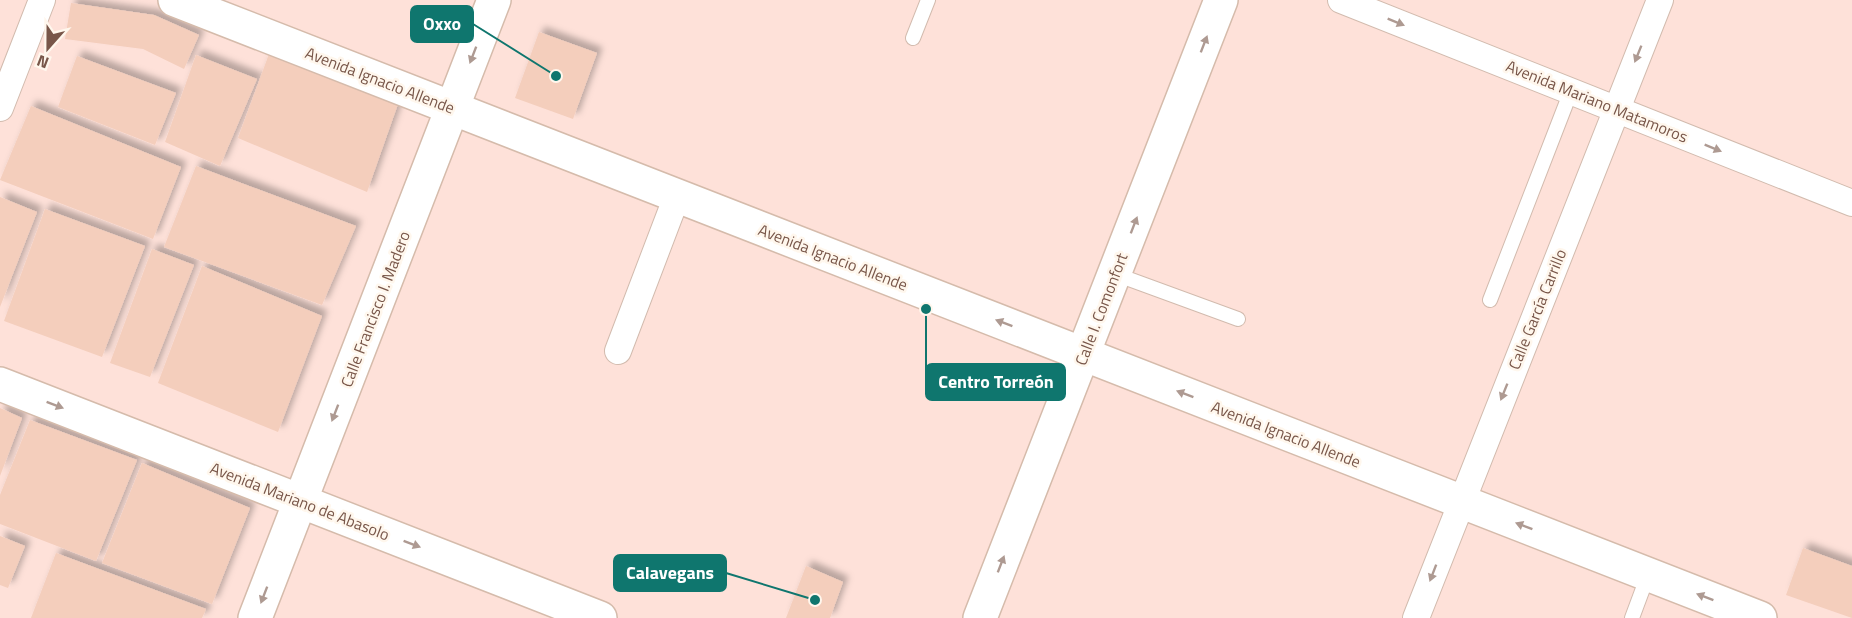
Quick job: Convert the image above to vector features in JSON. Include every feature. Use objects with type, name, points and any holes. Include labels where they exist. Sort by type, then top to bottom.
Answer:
[{"type":"street","points":[[0,108],[42,0]]},
{"type":"street","name":"Avenida Ignacio Allende","points":[[175,0],[1760,618]]},
{"type":"street","name":"Calle Francisco I. Madero","points":[[255,618],[494,0]]},
{"type":"street","name":"Calle I. Comonfort","points":[[980,618],[1221,0]]},
{"type":"street","name":"Avenida Mariano Matamoros","points":[[1341,0],[1852,203]]},
{"type":"street","name":"Calle García Carrillo","points":[[1416,618],[1660,0]]},
{"type":"street","points":[[618,351],[677,196]]},
{"type":"street","name":"Avenida Mariano de Abasolo","points":[[0,384],[301,501],[563,611],[600,618]]},
{"type":"lane","points":[[913,38],[928,0]]},
{"type":"lane","points":[[1490,300],[1571,91]]},
{"type":"lane","points":[[1115,274],[1238,319]]},
{"type":"lane","points":[[1632,618],[1648,575]]},
{"type":"shaded area","points":[[0,0],[1852,0],[1852,618],[0,618]]},
{"type":"building","points":[[71,3],[154,15],[199,35],[184,69],[143,49],[65,39]]},
{"type":"building","points":[[539,32],[597,53],[573,119],[515,98]]},
{"type":"building","points":[[269,54],[398,104],[367,192],[238,138]]},
{"type":"building","points":[[196,55],[257,79],[220,166],[165,142]]},
{"type":"building","points":[[77,56],[176,93],[155,145],[58,107]]},
{"type":"building","points":[[31,106],[181,167],[153,239],[0,180]]},
{"type":"building","points":[[196,166],[356,226],[322,305],[164,247]]},
{"type":"building","points":[[0,197],[37,212],[0,307]]},
{"type":"building","points":[[45,209],[145,246],[102,357],[4,321]]},
{"type":"building","points":[[152,249],[194,265],[150,377],[110,363]]},
{"type":"building","points":[[202,266],[322,316],[278,432],[158,383]]},
{"type":"building","points":[[0,408],[22,418],[0,476]]},
{"type":"building","points":[[30,420],[137,460],[96,561],[0,524],[0,495]]},
{"type":"building","points":[[142,463],[250,508],[212,604],[102,563]]},
{"type":"building","points":[[0,536],[25,546],[8,588],[0,585]]},
{"type":"building","points":[[1803,548],[1852,566],[1852,618],[1786,595]]},
{"type":"building","points":[[56,553],[206,609],[202,618],[31,618]]},
{"type":"building","points":[[806,566],[843,582],[830,618],[786,618]]},
{"type":"place","name":"Oxxo","points":[[556,76]]},
{"type":"place","name":"Centro Torreón","points":[[926,309]]},
{"type":"place","name":"Calavegans","points":[[815,600]]}]
